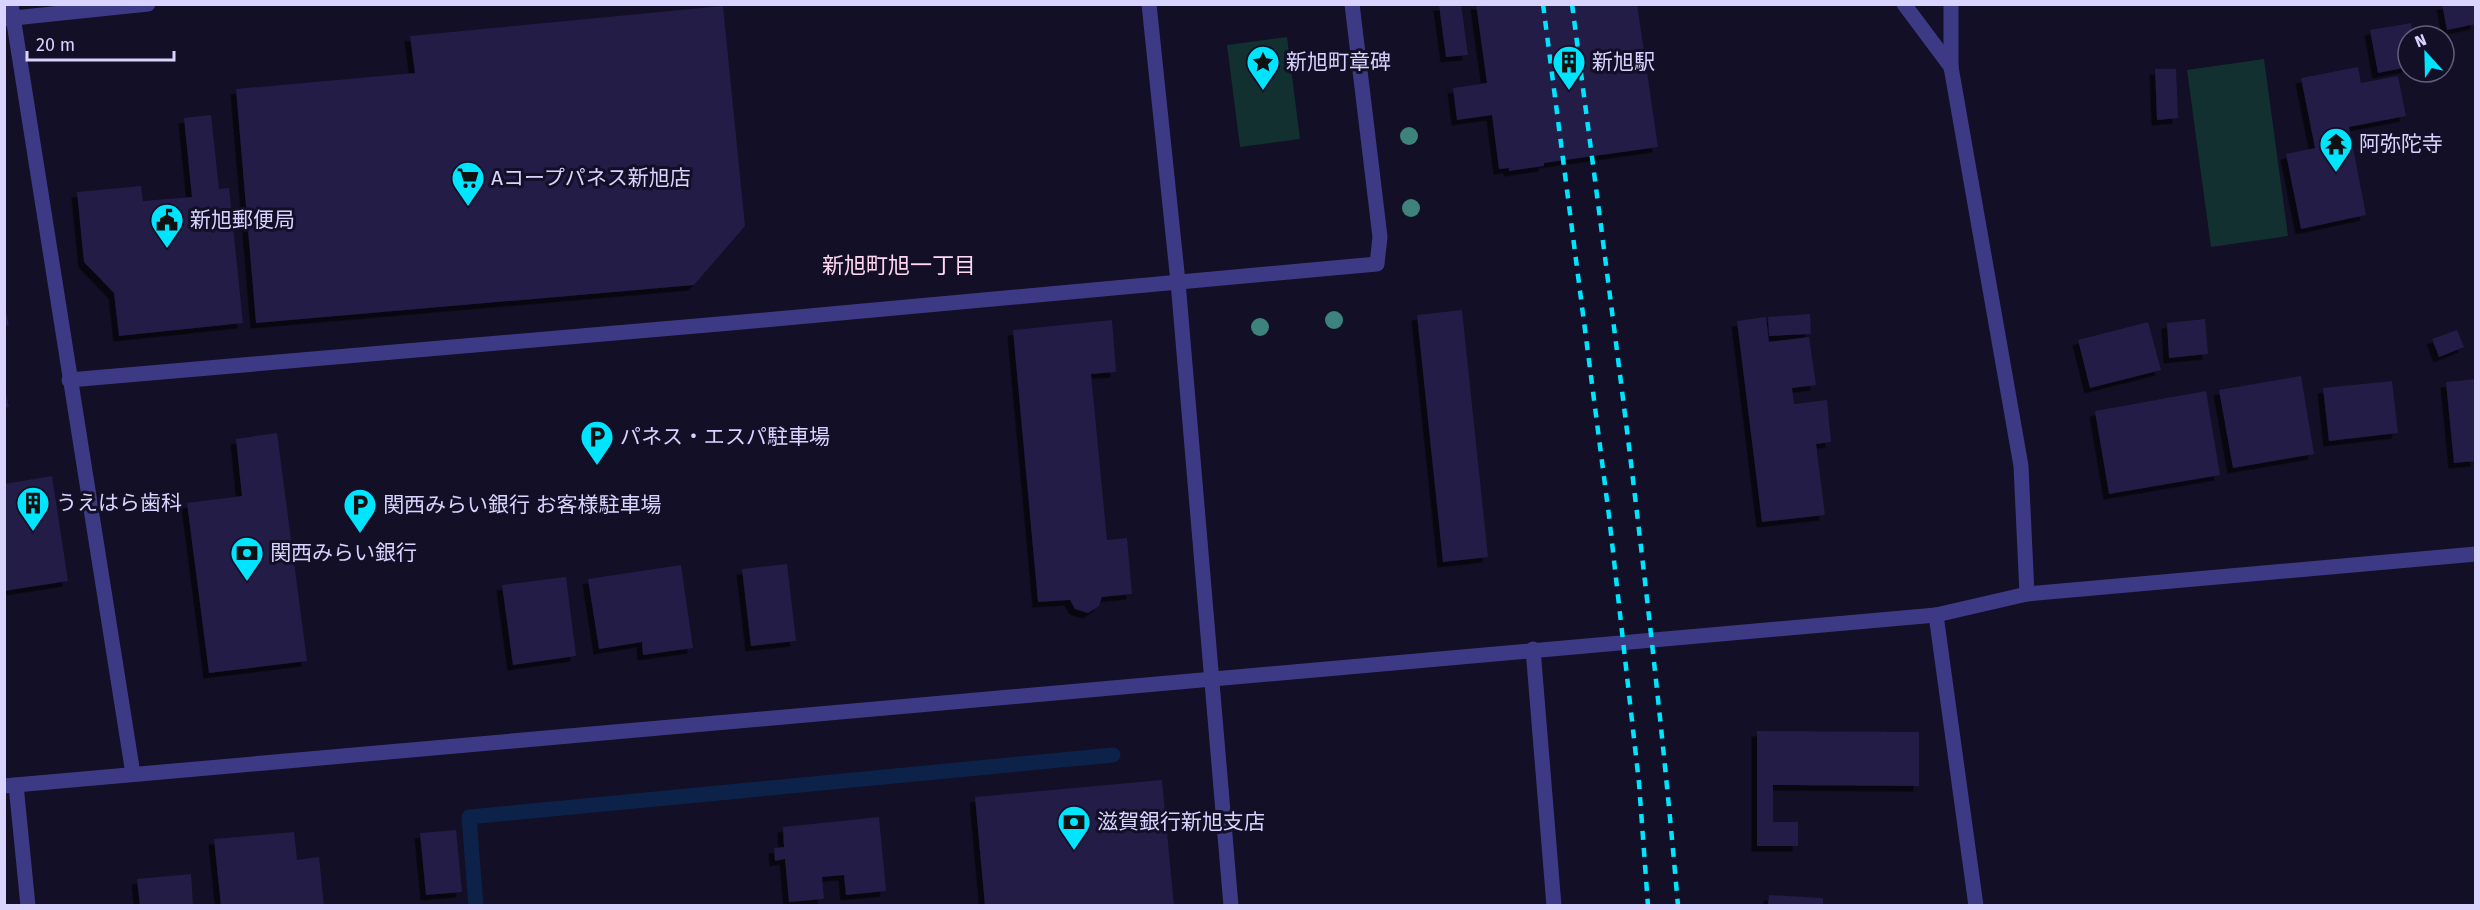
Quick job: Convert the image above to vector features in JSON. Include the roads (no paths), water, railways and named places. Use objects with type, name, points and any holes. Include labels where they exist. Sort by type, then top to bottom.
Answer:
[{"type":"street","points":[[133,774],[10,14],[148,4]]},
{"type":"street","points":[[1149,4],[1178,282],[1231,906]]},
{"type":"street","points":[[69,380],[1377,264],[1380,237],[1352,4]]},
{"type":"street","points":[[1904,4],[1951,67]]},
{"type":"street","points":[[1951,4],[1951,67],[2021,466],[2027,594]]},
{"type":"street","points":[[28,906],[10,786],[1936,615],[2027,594],[2475,554]]},
{"type":"street","points":[[1936,615],[1976,906]]},
{"type":"street","points":[[1533,649],[1554,906]]},
{"type":"waterway","points":[[476,906],[469,817],[1113,755]]},
{"type":"railway","points":[[1543,4],[1609,516],[1639,783],[1648,906]]},
{"type":"railway","points":[[1572,4],[1643,567],[1678,906]]},
{"type":"place","name":"新旭町章碑","points":[[1263,91]]},
{"type":"place","name":"新旭駅","points":[[1569,91]]},
{"type":"place","name":"阿弥陀寺","points":[[2336,173]]},
{"type":"place","name":"Aコープパネス新旭店","points":[[468,207]]},
{"type":"place","name":"新旭郵便局","points":[[167,249]]},
{"type":"place","name":"パネス・エスパ駐車場","points":[[597,466]]},
{"type":"place","name":"うえはら歯科","points":[[33,532]]},
{"type":"place","name":"関西みらい銀行 お客様駐車場","points":[[360,534]]},
{"type":"place","name":"関西みらい銀行","points":[[247,582]]},
{"type":"place","name":"滋賀銀行新旭支店","points":[[1074,851]]},
{"type":"district","name":"新旭町旭一丁目","points":[[899,265]]}]
